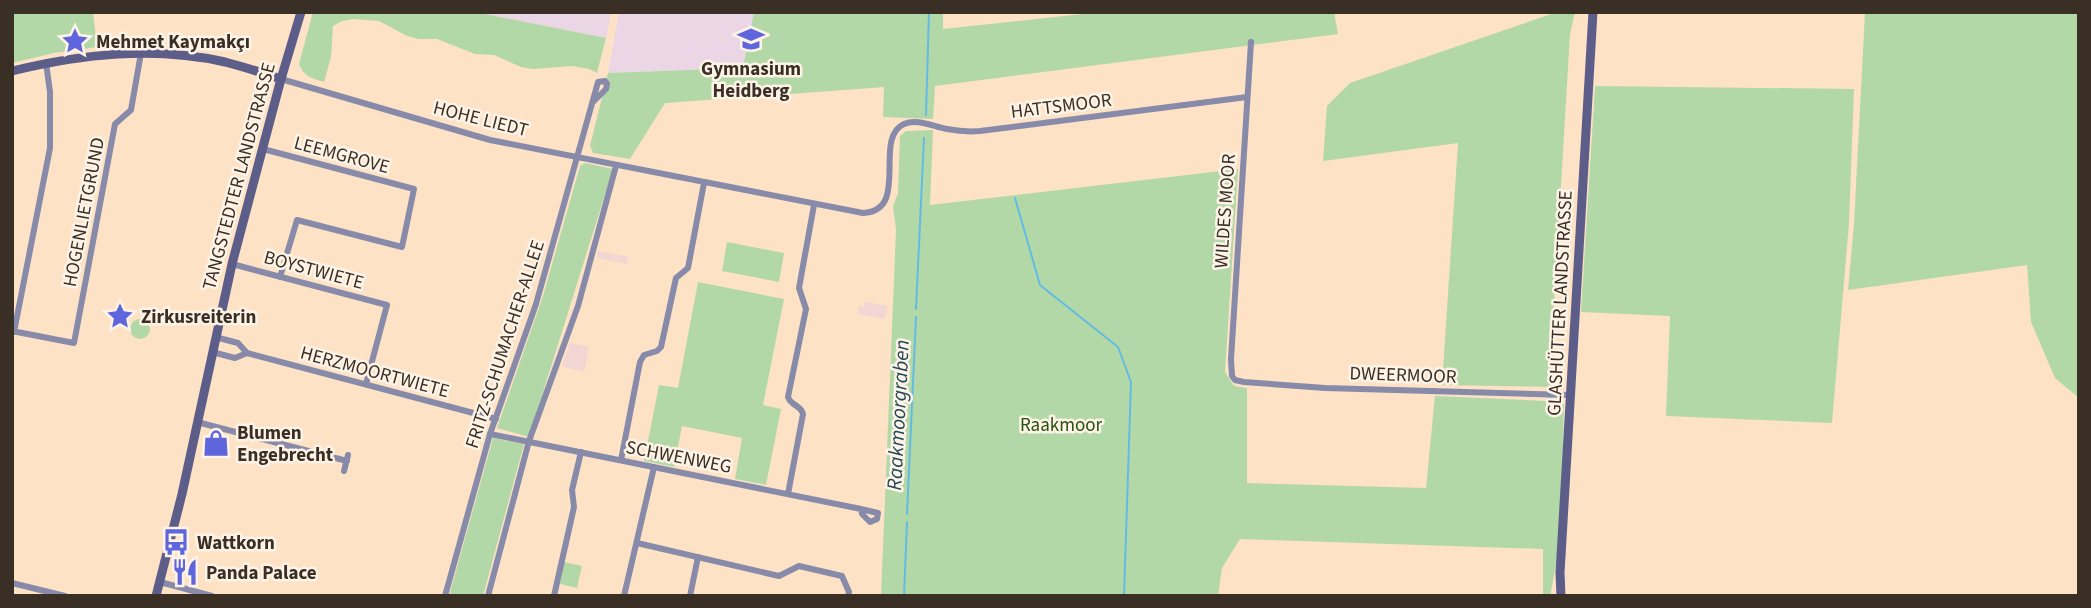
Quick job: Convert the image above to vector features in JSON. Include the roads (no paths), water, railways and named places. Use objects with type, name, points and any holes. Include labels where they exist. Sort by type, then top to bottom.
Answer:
[{"type":"street","name":"TANGSTEDTER LANDSTRASSE","points":[[156,596],[182,494],[232,264],[301,12]]},
{"type":"street","name":"GLASHÜTTER LANDSTRASSE","points":[[1562,596],[1560,573],[1593,12]]},
{"type":"street","name":"WILDES MOOR","points":[[1235,380],[1232,376],[1231,359],[1251,42]]},
{"type":"street","name":"HOHE LIEDT","points":[[12,71],[96,55],[142,53],[183,55],[225,62],[478,137],[863,213],[883,205],[888,191],[891,145]]},
{"type":"street","name":"HOGENLIETGRUND","points":[[13,331],[74,343],[115,124],[131,110],[142,53]]},
{"type":"street","points":[[13,331],[50,148],[50,92],[46,63]]},
{"type":"street","name":"HATTSMOOR","points":[[891,145],[897,129],[909,122],[960,131],[980,131],[1247,97]]},
{"type":"street","name":"FRITZ-SCHUMACHER-ALLEE","points":[[444,596],[490,434],[536,304],[593,102]]},
{"type":"street","name":"LEEMGROVE","points":[[263,149],[414,189],[402,247],[297,220],[280,277]]},
{"type":"street","points":[[488,596],[529,441],[578,306],[616,166]]},
{"type":"street","points":[[621,460],[640,362],[644,355],[661,347],[676,278],[688,268],[704,183]]},
{"type":"street","points":[[788,494],[803,414],[788,397],[806,309],[799,288],[814,205]]},
{"type":"street","name":"BOYSTWIETE","points":[[232,264],[387,305],[366,384]]},
{"type":"street","name":"HERZMOORTWIETE","points":[[215,337],[238,343],[247,353],[496,419]]},
{"type":"street","name":"HERZMOORTWIETE","points":[[212,352],[235,358],[247,353]]},
{"type":"street","name":"DWEERMOOR","points":[[1235,380],[1325,388],[1571,395]]},
{"type":"street","points":[[197,422],[347,458],[344,471]]},
{"type":"street","name":"SCHWENWEG","points":[[490,434],[861,509]]},
{"type":"street","points":[[554,596],[574,507],[572,490],[581,452]]},
{"type":"street","points":[[624,596],[654,467]]},
{"type":"street","points":[[637,543],[779,576],[799,566],[842,576],[849,592],[848,596]]},
{"type":"street","points":[[690,596],[698,557]]},
{"type":"street","points":[[160,582],[212,596]]},
{"type":"street","points":[[12,583],[65,596]]},
{"type":"waterway","name":"Raakmoorgraben","points":[[926,115],[929,12]]},
{"type":"waterway","name":"Raakmoorgraben","points":[[916,309],[924,138]]},
{"type":"waterway","points":[[1015,198],[1040,285],[1118,347],[1131,382],[1124,596]]},
{"type":"waterway","name":"Raakmoorgraben","points":[[907,514],[916,317]]},
{"type":"waterway","name":"Raakmoorgraben","points":[[904,596],[907,522]]},
{"type":"place","name":"Gymnasium Heidberg","points":[[751,39]]},
{"type":"place","name":"Mehmet Kaymakçı","points":[[75,41]]},
{"type":"place","name":"Zirkusreiterin","points":[[120,316]]},
{"type":"place","name":"Blumen Engebrecht","points":[[216,443]]},
{"type":"place","name":"Wattkorn","points":[[176,542]]},
{"type":"place","name":"Panda Palace","points":[[185,572]]},
{"type":"park label","name":"Raakmoor","points":[[1061,424]]}]
